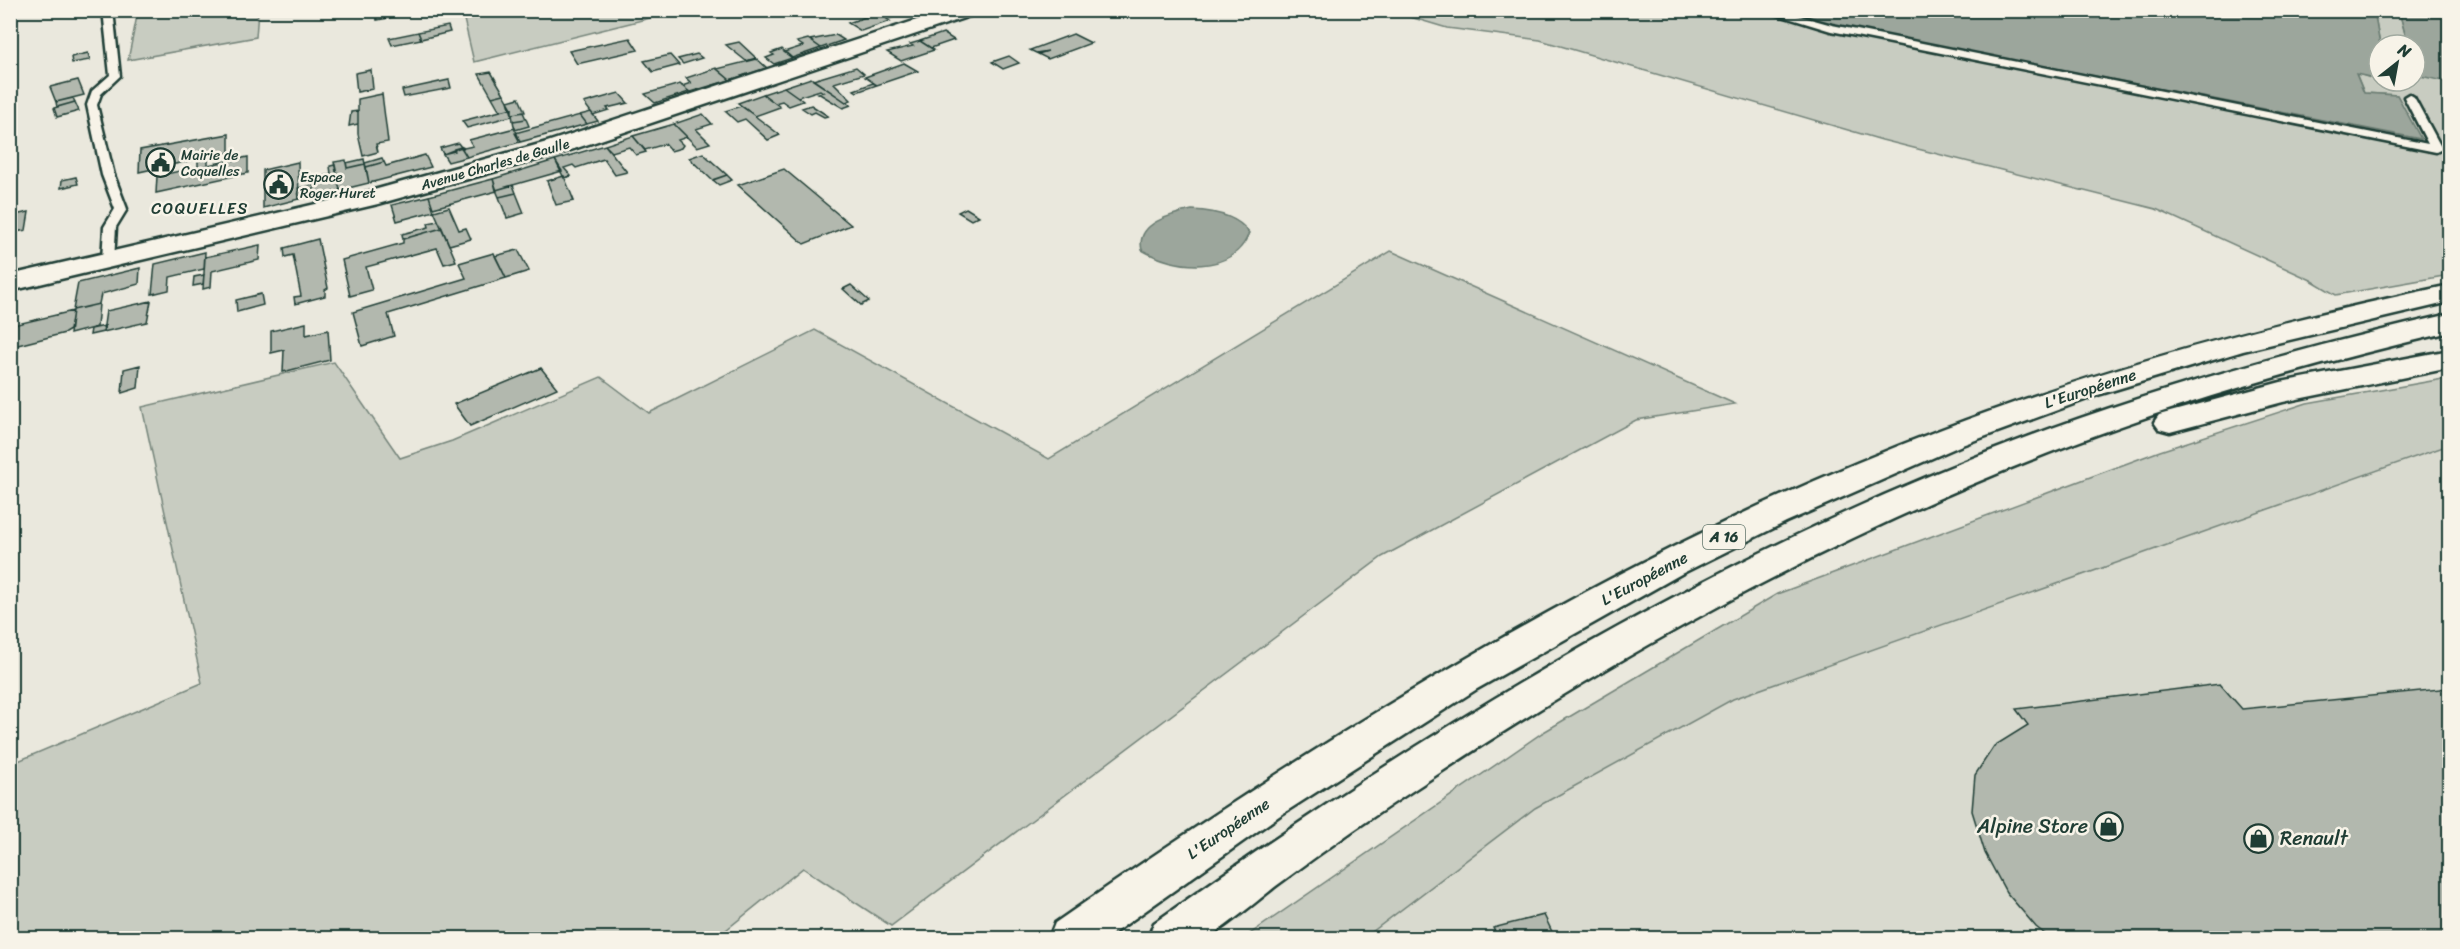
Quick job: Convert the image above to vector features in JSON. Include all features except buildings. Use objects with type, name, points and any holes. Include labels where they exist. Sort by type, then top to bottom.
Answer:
[{"type":"main road","name":"Avenue Charles de Gaulle","points":[[10,283],[369,199],[546,150],[669,112],[969,10]]},
{"type":"main road","name":"L'Européenne","points":[[1071,939],[1235,823],[1458,681],[1656,571],[1784,509],[1933,444],[2079,391],[2249,339],[2450,293]]},
{"type":"main road","name":"L'Européenne","points":[[1170,939],[1288,853],[1435,755],[1606,651],[1774,560],[1949,480],[2084,427],[2286,363],[2450,323]]},
{"type":"main road","points":[[1774,560],[2173,421],[2281,392],[2450,358]]},
{"type":"lane","points":[[108,10],[107,23],[114,49],[115,76],[96,93],[92,105],[108,175],[121,208],[110,227],[108,261]]},
{"type":"lane","points":[[1766,10],[1831,28],[2436,148],[2409,97]]},
{"type":"shaded area","points":[[462,10],[678,11],[474,62]]},
{"type":"shaded area","points":[[138,11],[258,11],[256,37],[128,60]]},
{"type":"shaded area","points":[[1390,11],[1774,11],[1830,25],[2420,139],[2397,95],[2364,93],[2356,73],[2367,77],[2367,93],[2427,93],[2427,77],[2449,82],[2449,275],[2336,295],[2311,280],[2156,209],[1882,140],[1540,40],[1447,28]]},
{"type":"shaded area","points":[[1774,11],[2374,11],[2378,33],[2367,33],[2367,76],[2356,74],[2364,93],[2397,95],[2421,139],[1830,25]]},
{"type":"shaded area","points":[[2374,11],[2399,11],[2405,33],[2378,33]]},
{"type":"shaded area","points":[[2399,11],[2449,11],[2449,82],[2427,77],[2427,33],[2405,33]]},
{"type":"shaded area","points":[[1192,210],[1208,211],[1231,218],[1249,233],[1241,247],[1230,256],[1217,262],[1201,265],[1170,261],[1142,250],[1141,241],[1149,227],[1166,217]]},
{"type":"shaded area","points":[[1391,251],[1735,404],[1636,420],[1382,557],[891,926],[803,868],[716,938],[11,938],[11,764],[202,683],[142,407],[334,362],[400,458],[452,441],[601,377],[649,413],[815,330],[1049,459]]},
{"type":"shaded area","points":[[2449,378],[2449,445],[1733,699],[1535,808],[1364,938],[1244,938],[1542,733],[1777,594],[2160,451],[2307,403]]},
{"type":"shaded area","points":[[2449,445],[2449,938],[1364,938],[1535,808],[1733,699]]},
{"type":"place","name":"Mairie de Coquelles","points":[[160,163]]},
{"type":"place","name":"Espace Roger Huret","points":[[279,185]]},
{"type":"place","name":"Alpine Store","points":[[2109,826]]},
{"type":"place","name":"Renault","points":[[2259,838]]},
{"type":"district","name":"COQUELLES","points":[[200,208]]}]
